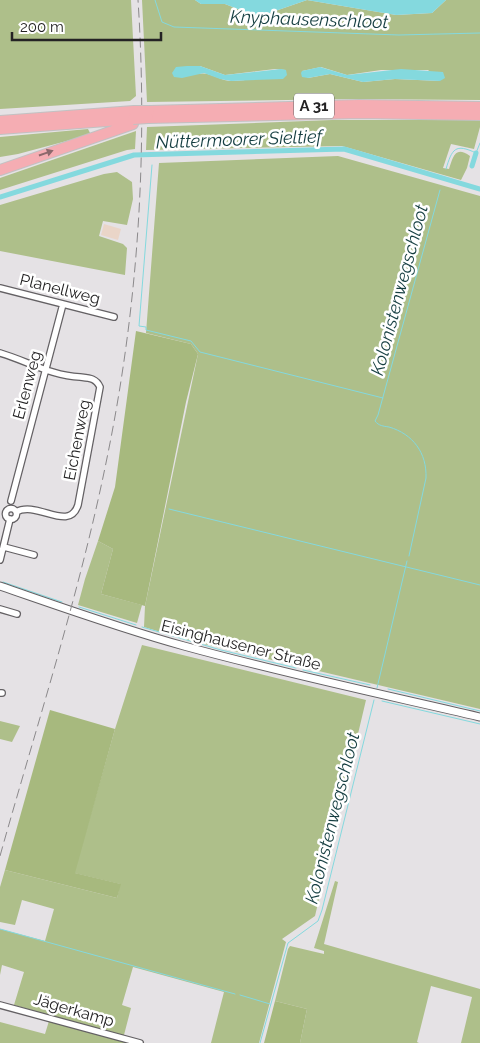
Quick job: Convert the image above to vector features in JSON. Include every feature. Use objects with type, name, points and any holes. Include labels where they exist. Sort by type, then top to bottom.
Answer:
[{"type":"highway","name":"A 31","points":[[0,129],[140,117],[359,104],[480,107]]},
{"type":"highway","name":"A 31","points":[[0,121],[360,113],[480,116]]},
{"type":"highway","points":[[0,170],[140,117]]},
{"type":"street","name":"Planellweg","points":[[0,288],[114,317]]},
{"type":"street","name":"Erlenweg","points":[[11,501],[63,304]]},
{"type":"street","name":"Eichenweg","points":[[0,353],[45,370],[69,376],[90,378],[96,380],[100,386],[75,514],[67,518],[30,509],[22,509],[16,512]]},
{"type":"street","points":[[10,509],[16,512],[15,517],[10,519],[3,513],[10,509]]},
{"type":"street","points":[[0,560],[10,519]]},
{"type":"street","points":[[4,547],[34,555]]},
{"type":"street","name":"Eisinghausener Straße","points":[[0,586],[182,645],[254,664],[480,717]]},
{"type":"street","points":[[0,609],[17,614]]},
{"type":"street","name":"Jägerkamp","points":[[0,1005],[140,1043]]},
{"type":"shaded area","points":[[104,224],[121,229],[118,240],[101,235]]},
{"type":"green space","points":[[0,0],[131,0],[136,96],[130,101],[0,109]]},
{"type":"green space","points":[[142,0],[195,0],[201,4],[225,4],[258,17],[307,0],[396,15],[432,13],[446,0],[480,0],[480,100],[352,99],[147,102]],"holes":[[[188,66],[200,66],[225,75],[275,69],[286,70],[252,79],[232,81],[207,74],[198,74]],[[321,67],[347,75],[381,70],[428,70],[440,81],[395,79],[363,82],[330,74],[308,78],[302,71]]]},
{"type":"green space","points":[[332,120],[480,120],[480,127],[474,149],[451,144],[443,168],[449,169],[453,157],[458,152],[470,156],[461,180],[342,146],[146,150],[147,127]]},
{"type":"green space","points":[[88,129],[89,135],[0,157],[0,137]]},
{"type":"green space","points":[[136,131],[135,149],[0,190],[0,178]]},
{"type":"green space","points":[[338,156],[480,196],[480,709],[191,641],[144,627],[145,606],[198,354],[191,344],[146,333],[159,163]]},
{"type":"green space","points":[[117,172],[132,182],[133,199],[127,225],[103,221],[99,236],[123,244],[127,248],[125,275],[0,251],[0,205],[104,174]]},
{"type":"green space","points":[[136,331],[191,344],[198,354],[186,402],[145,606],[101,594],[113,549],[98,541],[115,487]]},
{"type":"green space","points":[[98,541],[113,549],[101,594],[142,605],[137,623],[78,605]]},
{"type":"green space","points":[[142,645],[366,700],[315,916],[282,939],[286,942],[259,1043],[211,1043],[224,992],[133,967],[122,1005],[131,1008],[124,1035],[120,1036],[14,1005],[24,972],[2,965],[0,975],[0,929],[45,941],[54,909],[22,900],[15,925],[0,922],[0,887],[5,870],[117,898],[120,884],[74,873],[115,729]]},
{"type":"green space","points":[[50,710],[115,729],[75,873],[121,884],[117,898],[5,870]]},
{"type":"green space","points":[[0,721],[20,726],[12,742],[0,739]]},
{"type":"green space","points":[[335,881],[338,882],[324,944],[480,989],[480,1043],[461,1043],[472,997],[431,986],[417,1042],[419,1043],[300,1043],[307,1009],[275,1001],[290,946],[324,954],[324,951],[314,948]]},
{"type":"green space","points":[[275,1001],[307,1009],[300,1043],[264,1043]]},
{"type":"green space","points":[[49,1021],[128,1043],[0,1043],[0,1022],[45,1034]]},
{"type":"water","points":[[195,0],[307,0],[258,17],[225,4],[201,4]]},
{"type":"water","points":[[307,0],[446,0],[432,13],[396,15]]},
{"type":"water","points":[[200,66],[225,75],[281,69],[286,70],[287,75],[283,79],[231,81],[204,73],[182,78],[174,77],[172,73],[176,67]]},
{"type":"water","points":[[320,67],[347,75],[401,69],[443,72],[445,78],[440,81],[395,79],[363,82],[330,74],[308,78],[302,77],[302,71]]},
{"type":"waterway","name":"Knyphausenschloot","points":[[155,0],[162,22],[174,27],[399,35],[480,33]]},
{"type":"waterway","name":"Kolonistenwegschloot","points":[[446,169],[450,157],[455,150],[463,148],[476,153],[480,143]]},
{"type":"waterway","name":"Nüttermoorer Sieltief","points":[[0,197],[134,155],[344,149],[480,189]]},
{"type":"waterway","points":[[472,166],[476,153]]},
{"type":"waterway","name":"Kolonistenwegschloot","points":[[152,165],[139,326],[146,327],[146,330],[191,341],[200,352],[383,398]]},
{"type":"waterway","name":"Kolonistenwegschloot","points":[[409,556],[426,478],[424,460],[417,446],[405,434],[380,425],[375,421],[440,190]]},
{"type":"waterway","points":[[169,509],[480,585]]},
{"type":"waterway","name":"Kolonistenwegschloot","points":[[377,688],[407,561]]},
{"type":"waterway","points":[[3,582],[62,602]]},
{"type":"waterway","points":[[79,607],[136,625]]},
{"type":"waterway","points":[[142,627],[221,650],[296,668]]},
{"type":"waterway","points":[[303,670],[370,685]]},
{"type":"waterway","points":[[388,689],[480,711]]},
{"type":"waterway","name":"Kolonistenwegschloot","points":[[260,1043],[288,943],[318,921],[322,910],[374,700]]},
{"type":"waterway","points":[[382,701],[480,724]]},
{"type":"waterway","points":[[0,929],[235,994]]},
{"type":"waterway","points":[[240,995],[270,1004]]},
{"type":"railway","points":[[0,856],[84,558],[118,401],[133,287],[141,172],[141,57],[138,0]]}]
